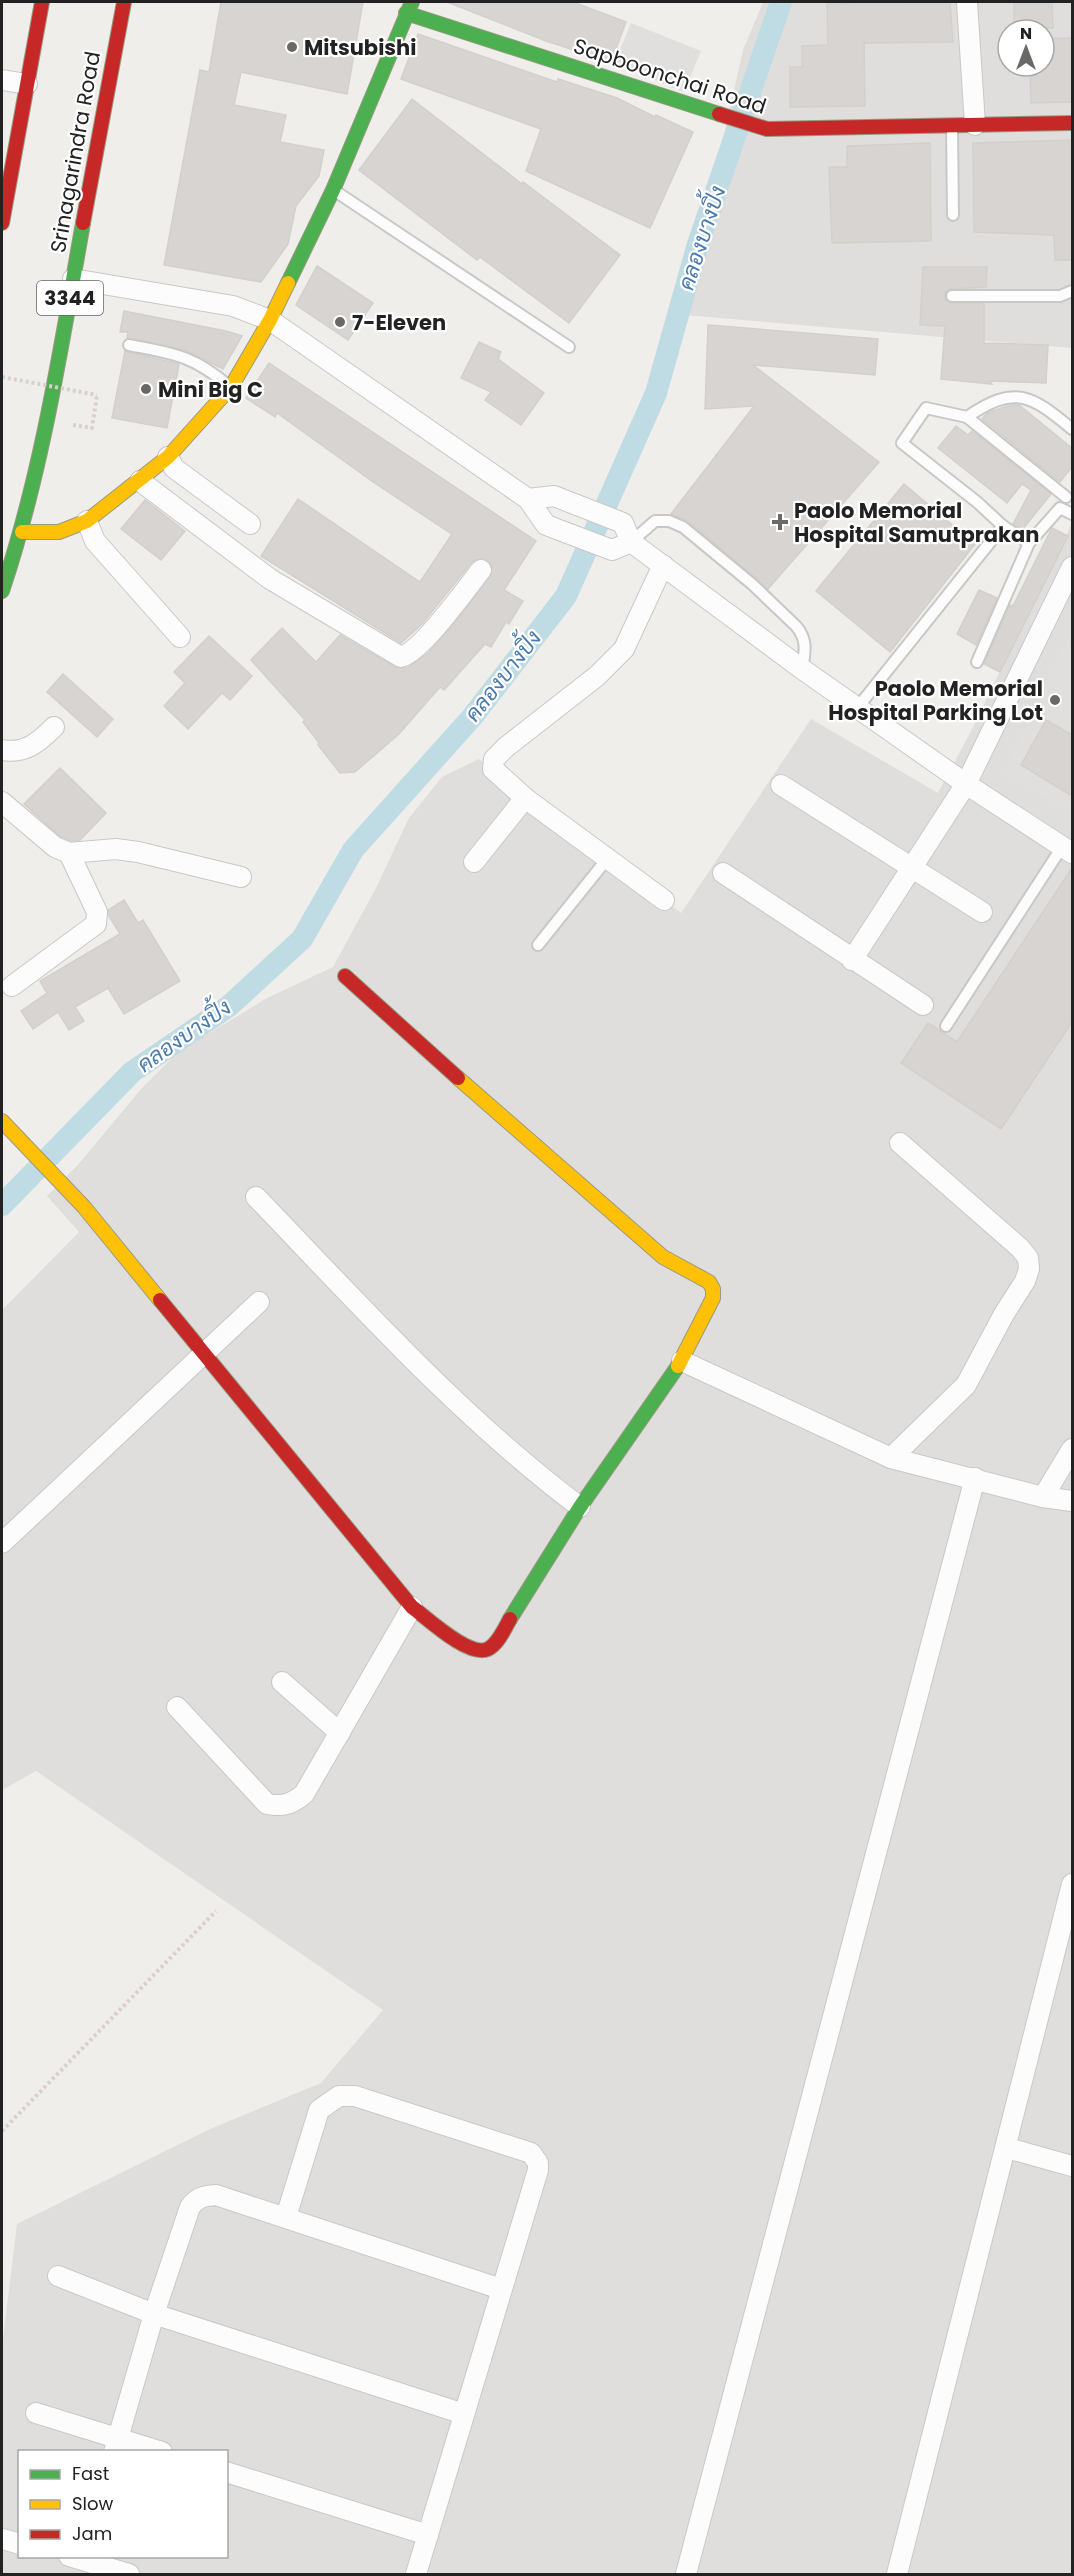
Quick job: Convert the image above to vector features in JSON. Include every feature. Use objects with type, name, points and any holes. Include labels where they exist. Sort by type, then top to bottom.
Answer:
[{"type":"street","points":[[2,223],[42,2]]},
{"type":"street","name":"Srinagarindra Road","points":[[2,591],[22,532],[47,421],[124,2]]},
{"type":"street","points":[[967,2],[975,125]]},
{"type":"street","points":[[22,532],[59,532],[87,521],[168,457],[231,387],[270,320],[333,190],[409,7]]},
{"type":"street","name":"Sapboonchai Road","points":[[409,7],[767,129],[1072,123]]},
{"type":"street","points":[[2,80],[27,84]]},
{"type":"street","points":[[74,279],[233,306],[270,320],[528,499],[546,525],[612,550],[631,542]]},
{"type":"street","points":[[168,457],[174,468],[250,524]]},
{"type":"street","points":[[140,481],[270,579],[401,657],[420,644],[481,570]]},
{"type":"street","points":[[528,499],[554,496],[623,523],[631,542],[802,669],[966,784],[1067,850]]},
{"type":"street","points":[[87,521],[95,542],[180,637]]},
{"type":"street","points":[[663,565],[624,650],[597,676],[494,759],[493,769],[525,798],[664,900]]},
{"type":"street","points":[[852,960],[966,784],[1072,567]]},
{"type":"street","points":[[2,750],[22,751],[35,745],[54,728]]},
{"type":"street","points":[[781,785],[982,912]]},
{"type":"street","points":[[474,862],[525,798]]},
{"type":"street","points":[[2,802],[55,847],[69,853],[116,849],[138,852],[241,877]]},
{"type":"street","points":[[12,986],[96,924],[97,912],[69,853]]},
{"type":"street","points":[[723,873],[923,1005]]},
{"type":"street","points":[[2,1121],[84,1207],[412,1607],[462,1644],[476,1650],[486,1650],[494,1645],[580,1507],[682,1361],[713,1298],[713,1289],[709,1281],[663,1257],[538,1150],[345,976]]},
{"type":"street","points":[[891,1458],[966,1385],[1004,1314],[1025,1281],[1029,1269],[1028,1258],[1020,1248],[900,1143]]},
{"type":"street","points":[[256,1197],[485,1430],[580,1507]]},
{"type":"street","points":[[2,1544],[259,1302]]},
{"type":"street","points":[[682,1361],[891,1458],[1043,1497],[1072,1500]]},
{"type":"street","points":[[1043,1497],[1072,1449]]},
{"type":"street","points":[[686,2574],[975,1478]]},
{"type":"street","points":[[177,1707],[267,1804],[280,1807],[293,1803],[304,1794],[412,1607]]},
{"type":"street","points":[[282,1682],[340,1732]]},
{"type":"street","points":[[897,2574],[1007,2148],[1072,1884]]},
{"type":"street","points":[[286,2217],[319,2110],[339,2096],[355,2096],[531,2153],[538,2163],[538,2170],[416,2574]]},
{"type":"street","points":[[1007,2148],[1072,2166]]},
{"type":"street","points":[[116,2445],[154,2314],[190,2207],[195,2200],[216,2195],[501,2289]]},
{"type":"street","points":[[58,2276],[154,2314],[464,2414]]},
{"type":"street","points":[[36,2413],[116,2445],[154,2450]]},
{"type":"street","points":[[228,2473],[428,2535]]},
{"type":"street","points":[[2,2539],[18,2543]]},
{"type":"street","points":[[75,2562],[129,2574]]},
{"type":"lane","points":[[952,125],[953,215]]},
{"type":"lane","points":[[333,190],[569,347]]},
{"type":"lane","points":[[952,296],[1060,296],[1072,291]]},
{"type":"lane","points":[[129,345],[184,356],[207,368],[231,387]]},
{"type":"lane","points":[[967,417],[987,403],[1008,397],[1025,397],[1048,409],[1072,429]]},
{"type":"lane","points":[[976,662],[1029,543],[1070,494],[967,417],[926,408],[902,443],[977,502],[1003,526],[1029,543]]},
{"type":"lane","points":[[1060,508],[1072,514]]},
{"type":"lane","points":[[631,542],[655,521],[669,521],[683,527],[752,584],[803,633],[806,644],[802,669]]},
{"type":"lane","points":[[858,707],[1003,526]]},
{"type":"lane","points":[[946,1026],[1067,850]]},
{"type":"lane","points":[[538,945],[607,859]]},
{"type":"path","points":[[2,377],[97,395],[92,428],[47,421]]},
{"type":"path","points":[[2,2131],[216,1911]]},
{"type":"shaded area","points":[[763,2],[1072,2],[1072,348],[684,315],[743,50]]},
{"type":"shaded area","points":[[631,23],[701,51],[684,92],[614,64]]},
{"type":"shaded area","points":[[1072,523],[1072,2574],[2,2574],[2,2347],[17,2224],[210,2129],[321,2083],[383,2010],[36,1771],[2,1790],[2,1310],[79,1232],[47,1196],[77,1166],[141,1089],[177,1053],[267,998],[333,967],[376,888],[409,818],[442,777],[479,759],[681,913],[811,719],[938,793],[971,731]]},
{"type":"shaded area","name":"Paolo Memorial Hospital Parking Lot","points":[[1072,629],[1072,813],[1004,772]]},
{"type":"building","points":[[221,2],[363,2],[347,94],[241,72],[234,105],[286,115],[280,142],[324,150],[319,176],[296,206],[288,244],[261,282],[164,265],[200,70],[209,72]]},
{"type":"building","points":[[447,2],[573,2],[626,22],[611,62],[546,41]]},
{"type":"building","points":[[950,2],[953,42],[864,43],[865,106],[790,107],[790,67],[802,67],[802,46],[828,45],[827,4]]},
{"type":"building","points":[[1014,2],[1052,2],[1053,18],[1014,18]]},
{"type":"building","points":[[418,34],[557,82],[558,79],[617,98],[655,117],[656,115],[693,132],[650,228],[526,171],[541,129],[401,79]]},
{"type":"building","points":[[1072,38],[1072,102],[1031,103],[1030,78],[1056,78],[1056,39]]},
{"type":"building","points":[[412,99],[522,184],[523,182],[620,255],[569,323],[480,257],[477,260],[359,170]]},
{"type":"building","points":[[1072,140],[1072,260],[1055,260],[1054,235],[974,232],[973,143]]},
{"type":"building","points":[[930,143],[931,241],[832,243],[829,167],[847,167],[847,146]]},
{"type":"building","name":"7-Eleven","points":[[317,266],[373,303],[348,340],[296,305]]},
{"type":"building","points":[[923,267],[987,267],[986,287],[949,289],[945,293],[945,299],[952,303],[984,303],[984,343],[1048,345],[1046,383],[989,381],[992,384],[941,379],[945,326],[920,325]]},
{"type":"building","points":[[124,311],[242,336],[223,369],[185,350],[127,338],[128,332],[120,332]]},
{"type":"building","points":[[708,325],[878,339],[875,375],[753,365],[879,462],[768,589],[688,521],[671,514],[754,406],[705,409]]},
{"type":"building","points":[[479,342],[501,352],[498,359],[544,393],[521,425],[485,400],[491,392],[461,378]]},
{"type":"building","name":"Mini Big C","points":[[125,351],[179,364],[167,428],[112,418]]},
{"type":"building","points":[[269,363],[536,541],[504,590],[523,601],[509,624],[506,622],[491,647],[485,644],[444,690],[440,687],[399,734],[355,772],[340,773],[318,745],[319,743],[303,722],[305,720],[251,660],[282,628],[316,662],[340,635],[395,667],[407,668],[428,653],[452,626],[490,577],[492,566],[483,558],[472,562],[422,624],[401,643],[261,556],[298,499],[420,582],[452,534],[373,482],[277,413],[275,417],[246,398]]},
{"type":"building","points":[[1011,405],[1019,405],[1072,448],[1072,467],[1060,482],[982,419],[987,413]]},
{"type":"building","points":[[956,426],[968,435],[972,431],[1051,494],[1022,530],[1013,524],[1031,490],[1022,484],[1007,503],[938,448]]},
{"type":"building","points":[[904,484],[975,544],[890,652],[816,591]]},
{"type":"building","points":[[145,500],[185,531],[161,560],[121,529]]},
{"type":"building","points":[[1052,528],[1068,536],[1000,672],[984,664],[1010,605],[1013,606]]},
{"type":"building","points":[[979,590],[997,598],[976,645],[957,634]]},
{"type":"building","points":[[209,636],[252,676],[230,700],[222,693],[188,729],[164,706],[185,683],[174,672]]},
{"type":"building","points":[[63,674],[113,719],[97,737],[47,692]]},
{"type":"building","points":[[1046,720],[1072,735],[1072,796],[1021,765]]},
{"type":"building","points":[[60,768],[106,813],[80,840],[71,841],[61,837],[24,804]]},
{"type":"building","points":[[1072,868],[1072,1022],[1001,1129],[901,1063],[928,1023],[957,1042]]},
{"type":"building","points":[[124,900],[138,923],[143,920],[180,981],[124,1014],[108,988],[75,1007],[84,1021],[69,1030],[58,1012],[33,1029],[21,1011],[47,993],[40,981],[120,934],[108,910]]},
{"type":"waterway","name":"คลองบางปิ้ง","points":[[2,1205],[132,1072],[229,1006],[302,939],[353,850],[473,716],[566,596],[656,393],[698,244],[781,2]]},
{"type":"traffic: fast","points":[[288,283],[333,190],[412,2]]},
{"type":"traffic: fast","points":[[406,13],[719,114]]},
{"type":"traffic: fast","points":[[2,591],[39,455],[83,223]]},
{"type":"traffic: fast","points":[[510,1619],[580,1507],[678,1366]]},
{"type":"traffic: slow","points":[[22,532],[59,532],[87,521],[168,457],[231,387],[270,320],[288,283]]},
{"type":"traffic: slow","points":[[458,1078],[663,1257],[709,1282],[713,1289],[713,1298],[678,1366]]},
{"type":"traffic: slow","points":[[2,1121],[84,1207],[160,1300]]},
{"type":"traffic: jam","points":[[2,223],[42,2]]},
{"type":"traffic: jam","points":[[83,223],[124,2]]},
{"type":"traffic: jam","points":[[719,114],[767,129],[1072,123]]},
{"type":"traffic: jam","points":[[345,976],[458,1078]]},
{"type":"traffic: jam","points":[[160,1300],[412,1607],[460,1643],[480,1650],[488,1649],[495,1643],[510,1619]]},
{"type":"place","name":"Mitsubishi","points":[[292,47]]},
{"type":"place","name":"7-Eleven","points":[[340,322]]},
{"type":"place","name":"Mini Big C","points":[[146,389]]},
{"type":"place","name":"Paolo Memorial Hospital Samutprakan","points":[[780,522]]},
{"type":"place","name":"Paolo Memorial Hospital Parking Lot","points":[[1055,700]]}]
